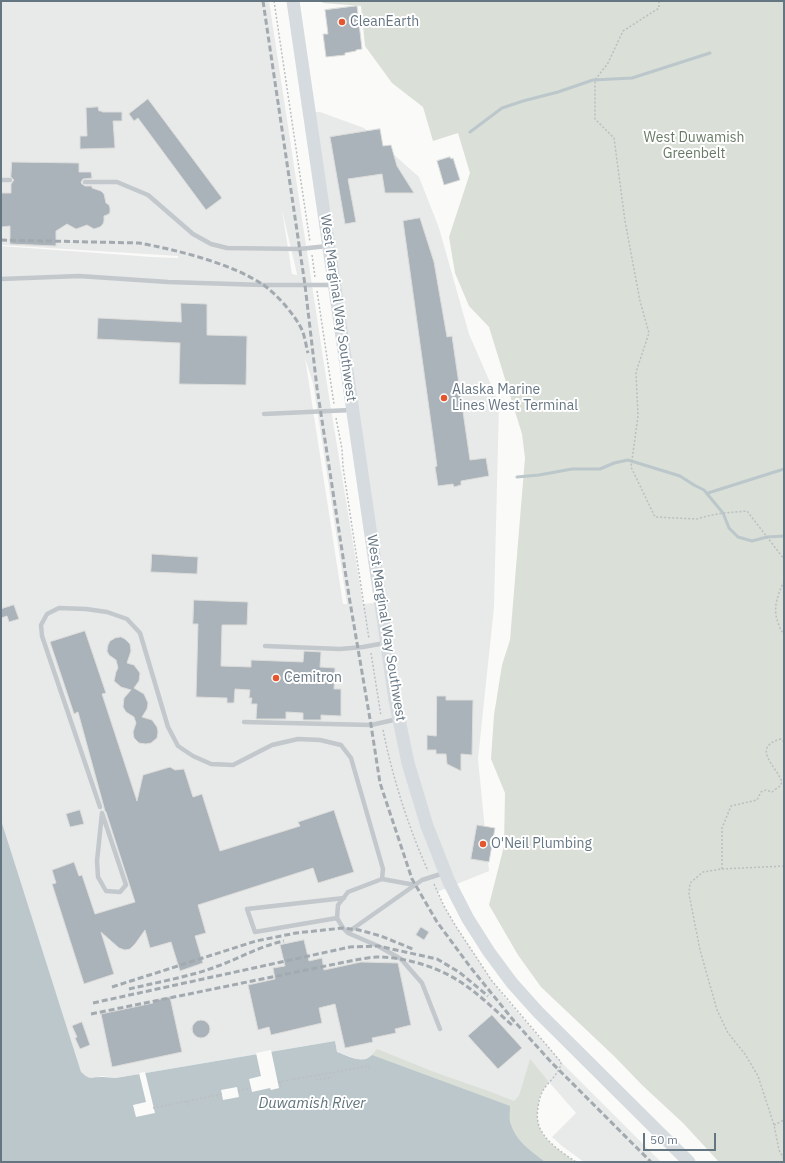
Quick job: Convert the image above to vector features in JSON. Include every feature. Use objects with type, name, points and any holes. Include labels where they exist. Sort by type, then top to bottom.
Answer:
[{"type":"main road","name":"West Marginal Way Southwest","points":[[293,1],[399,718],[408,762],[427,826],[449,882],[468,918],[489,952],[512,983],[538,1012],[690,1162]]},
{"type":"lane","points":[[1,180],[10,180]]},
{"type":"lane","points":[[85,182],[117,182],[148,195],[193,234],[211,244],[227,248],[300,249],[329,246]]},
{"type":"lane","points":[[1,279],[79,276],[264,285],[334,285]]},
{"type":"lane","points":[[264,414],[353,410]]},
{"type":"lane","points":[[100,807],[42,636],[41,625],[47,614],[59,608],[86,609],[107,612],[127,619],[140,633],[168,727],[178,746],[193,756],[211,764],[232,765],[272,745],[298,739],[320,740],[341,745],[352,758],[383,869],[382,879]]},
{"type":"lane","points":[[265,646],[340,649],[363,647],[387,642]]},
{"type":"lane","points":[[244,722],[371,725],[399,718]]},
{"type":"lane","points":[[102,813],[126,885],[120,892],[106,891],[98,877],[97,861],[102,813]]},
{"type":"lane","points":[[348,933],[350,930],[422,880],[445,872]]},
{"type":"lane","points":[[415,885],[382,879],[348,892],[338,905],[337,918],[348,933],[378,946],[402,959],[422,983],[440,1029]]},
{"type":"lane","points":[[337,918],[255,932],[247,909],[344,898]]},
{"type":"path","points":[[659,1],[659,8],[623,31],[608,63],[595,80],[595,119],[614,138],[625,221],[640,301],[649,333],[636,372],[638,416],[631,467],[655,517],[697,519],[723,513],[747,510],[784,559]]},
{"type":"path","points":[[784,582],[775,609],[776,618],[781,630],[784,633]]},
{"type":"path","points":[[722,869],[722,828],[731,806],[757,800],[761,792],[766,790],[772,792],[777,790],[782,782],[780,775],[770,761],[766,750],[771,742],[781,740],[784,742]]},
{"type":"path","points":[[784,866],[722,869],[703,872],[690,883],[689,894],[700,950],[717,1010],[728,1033],[745,1054],[758,1076],[768,1111],[774,1125],[779,1150],[784,1159]]},
{"type":"path","points":[[281,1087],[279,1082],[369,1066],[369,1070]]},
{"type":"path","points":[[338,1071],[339,1075]]},
{"type":"path","points":[[322,1074],[323,1078]]},
{"type":"path","points":[[308,1077],[309,1081]]},
{"type":"path","points":[[316,1080],[332,1077]]},
{"type":"path","points":[[238,1091],[251,1088]]},
{"type":"path","points":[[154,1108],[222,1094]]},
{"type":"path","points":[[217,1095],[218,1099]]},
{"type":"path","points":[[187,1101],[188,1106]]},
{"type":"path","points":[[157,1107],[158,1111]]},
{"type":"path","points":[[774,1125],[784,1120]]},
{"type":"shaded area","points":[[1,1],[269,1],[329,397],[363,604],[387,602],[303,112],[320,112],[364,128],[419,177],[439,228],[469,334],[499,403],[494,607],[478,759],[489,871],[437,892],[455,925],[492,981],[506,999],[561,1062],[661,1162],[584,1162],[562,1146],[552,1137],[576,1113],[530,1060],[519,1095],[510,1106],[369,1058],[359,1060],[337,1052],[335,1041],[116,1078],[101,1076],[93,1079],[86,1077],[81,1073],[1,820],[1,246],[152,257],[178,258],[178,256],[1,245]],"holes":[[[282,210],[297,274],[297,275],[292,274]],[[305,358],[313,383],[347,604],[343,604]]]},
{"type":"green space","name":"West Duwamish Greenbelt","points":[[321,1],[784,1],[784,1162],[719,1162],[683,1123],[541,987],[518,955],[489,905],[504,846],[505,793],[491,759],[494,715],[502,665],[510,640],[525,458],[522,434],[489,327],[469,306],[455,273],[449,237],[470,173],[458,133],[433,141],[423,107],[392,83],[365,46],[361,6],[323,3]]},
{"type":"green space","points":[[377,1049],[434,1072],[514,1101],[519,1095],[530,1059],[549,1082],[538,1103],[537,1112],[541,1132],[554,1147],[576,1162],[492,1162],[372,1055]]},
{"type":"water","name":"Duwamish River","points":[[1,820],[81,1072],[87,1077],[116,1078],[335,1041],[337,1052],[355,1059],[360,1060],[368,1058],[372,1055],[510,1106],[510,1122],[516,1135],[524,1145],[545,1162],[1,1162]]},
{"type":"pier","points":[[271,1050],[279,1088],[271,1090],[270,1088],[252,1092],[249,1079],[261,1076],[256,1053]]},
{"type":"pier","points":[[145,1072],[155,1113],[136,1117],[133,1105],[146,1102],[139,1073]]},
{"type":"pier","points":[[237,1087],[239,1097],[223,1100],[221,1090]]},
{"type":"building","name":"CleanEarth","points":[[357,6],[362,49],[345,53],[345,55],[326,57],[323,34],[328,34],[325,10]]},
{"type":"building","points":[[148,99],[222,198],[206,210],[138,118],[134,121],[129,114]]},
{"type":"building","points":[[98,107],[99,111],[102,112],[122,112],[122,121],[113,121],[115,148],[80,149],[80,136],[87,136],[86,108]]},
{"type":"building","points":[[380,129],[383,146],[391,145],[397,166],[414,193],[385,193],[382,174],[348,179],[356,222],[345,224],[330,137]]},
{"type":"building","points":[[450,157],[451,159],[453,158],[460,180],[444,185],[437,161]]},
{"type":"building","points":[[12,162],[79,163],[79,172],[91,172],[92,178],[83,179],[81,182],[82,184],[85,186],[92,186],[92,188],[101,191],[104,194],[106,203],[109,205],[110,212],[104,216],[103,224],[94,229],[87,225],[76,229],[67,224],[56,231],[56,246],[10,244],[10,226],[1,227],[1,193],[11,193],[11,184],[14,180],[11,177]]},
{"type":"building","name":"Alaska Marine Lines West Terminal","points":[[420,218],[434,262],[447,337],[452,336],[470,460],[486,458],[489,476],[461,481],[461,485],[454,487],[453,484],[438,486],[435,467],[437,466],[403,221]]},
{"type":"building","points":[[181,303],[207,304],[207,335],[247,336],[246,385],[179,384],[180,343],[97,339],[98,318],[181,322]]},
{"type":"building","points":[[152,554],[198,557],[197,574],[151,572]]},
{"type":"building","name":"Cemitron","points":[[194,600],[248,602],[247,625],[222,625],[221,666],[251,667],[251,660],[303,662],[304,651],[321,652],[320,667],[335,668],[334,689],[341,689],[341,716],[321,715],[321,720],[303,720],[303,713],[286,712],[286,719],[256,719],[257,704],[251,704],[252,698],[249,698],[250,690],[235,689],[234,703],[227,703],[227,698],[196,697],[198,624],[193,624]]},
{"type":"building","points":[[14,605],[19,619],[9,622],[7,616],[1,618],[1,609]]},
{"type":"building","points":[[85,631],[106,693],[102,694],[137,801],[143,775],[170,767],[175,770],[184,769],[193,797],[202,794],[220,851],[300,826],[298,822],[334,810],[354,872],[318,883],[313,868],[198,905],[206,933],[195,936],[203,963],[180,971],[171,942],[150,948],[145,930],[130,949],[125,950],[119,948],[101,932],[114,974],[84,984],[52,884],[56,883],[52,870],[74,862],[79,876],[82,875],[95,914],[135,902],[105,811],[78,712],[74,714],[50,642]]},
{"type":"building","points":[[121,637],[130,644],[131,651],[127,663],[134,665],[140,673],[139,681],[134,688],[144,694],[148,703],[147,709],[142,717],[152,720],[157,727],[157,738],[151,743],[139,743],[134,738],[133,732],[136,723],[134,717],[126,712],[123,707],[124,698],[131,690],[121,687],[114,681],[118,668],[116,660],[109,655],[107,651],[110,641]]},
{"type":"building","points":[[437,696],[446,696],[446,700],[473,700],[472,755],[461,754],[461,771],[447,764],[446,754],[436,754],[436,750],[427,750],[427,735],[436,736]]},
{"type":"building","points":[[80,810],[84,824],[70,827],[66,814]]},
{"type":"building","name":"O'Neil Plumbing","points":[[477,825],[495,828],[489,862],[471,859]]},
{"type":"building","points":[[421,927],[429,932],[424,940],[416,935]]},
{"type":"building","points":[[304,940],[309,961],[322,958],[324,970],[361,962],[398,963],[411,1025],[395,1029],[396,1033],[372,1038],[373,1042],[345,1048],[335,1004],[319,1008],[322,1023],[271,1035],[269,1027],[258,1030],[248,985],[275,979],[273,968],[285,966],[280,945]]},
{"type":"building","points":[[170,997],[182,1052],[112,1067],[101,1014],[153,1003],[153,1001]]},
{"type":"building","points":[[492,1015],[522,1048],[498,1069],[468,1036]]},
{"type":"building","points":[[201,1020],[207,1023],[210,1029],[207,1035],[201,1038],[195,1035],[192,1029],[195,1023]]},
{"type":"building","points":[[82,1022],[90,1045],[80,1049],[72,1026]]},
{"type":"waterway","points":[[470,132],[502,108],[523,101],[558,92],[593,80],[632,78],[710,53]]},
{"type":"waterway","points":[[517,477],[572,469],[600,469],[614,463],[628,460],[680,476],[704,490],[723,513],[729,528],[738,537],[752,541],[767,537],[784,536]]},
{"type":"waterway","points":[[708,493],[784,469]]},
{"type":"railway","points":[[263,1],[305,285],[317,388],[380,783],[412,879],[437,922],[471,968],[514,1021],[551,1062],[651,1162]]},
{"type":"railway","points":[[1,240],[139,243],[170,249],[203,258],[249,276],[267,288],[279,299],[295,318],[302,330],[308,353]]},
{"type":"railway","points":[[112,987],[256,941],[296,933],[343,928],[359,930],[381,936],[415,950]]},
{"type":"railway","points":[[129,989],[207,970],[250,952],[284,941]]},
{"type":"railway","points":[[93,1003],[350,947],[378,946],[437,959],[459,972],[488,996]]},
{"type":"railway","points":[[91,1014],[355,960],[387,957],[419,963],[450,976],[473,991],[513,1026]]},
{"type":"place","name":"CleanEarth","points":[[342,22]]},
{"type":"place","name":"Alaska Marine Lines West Terminal","points":[[444,398]]},
{"type":"place","name":"Cemitron","points":[[276,678]]},
{"type":"place","name":"O'Neil Plumbing","points":[[483,844]]}]
